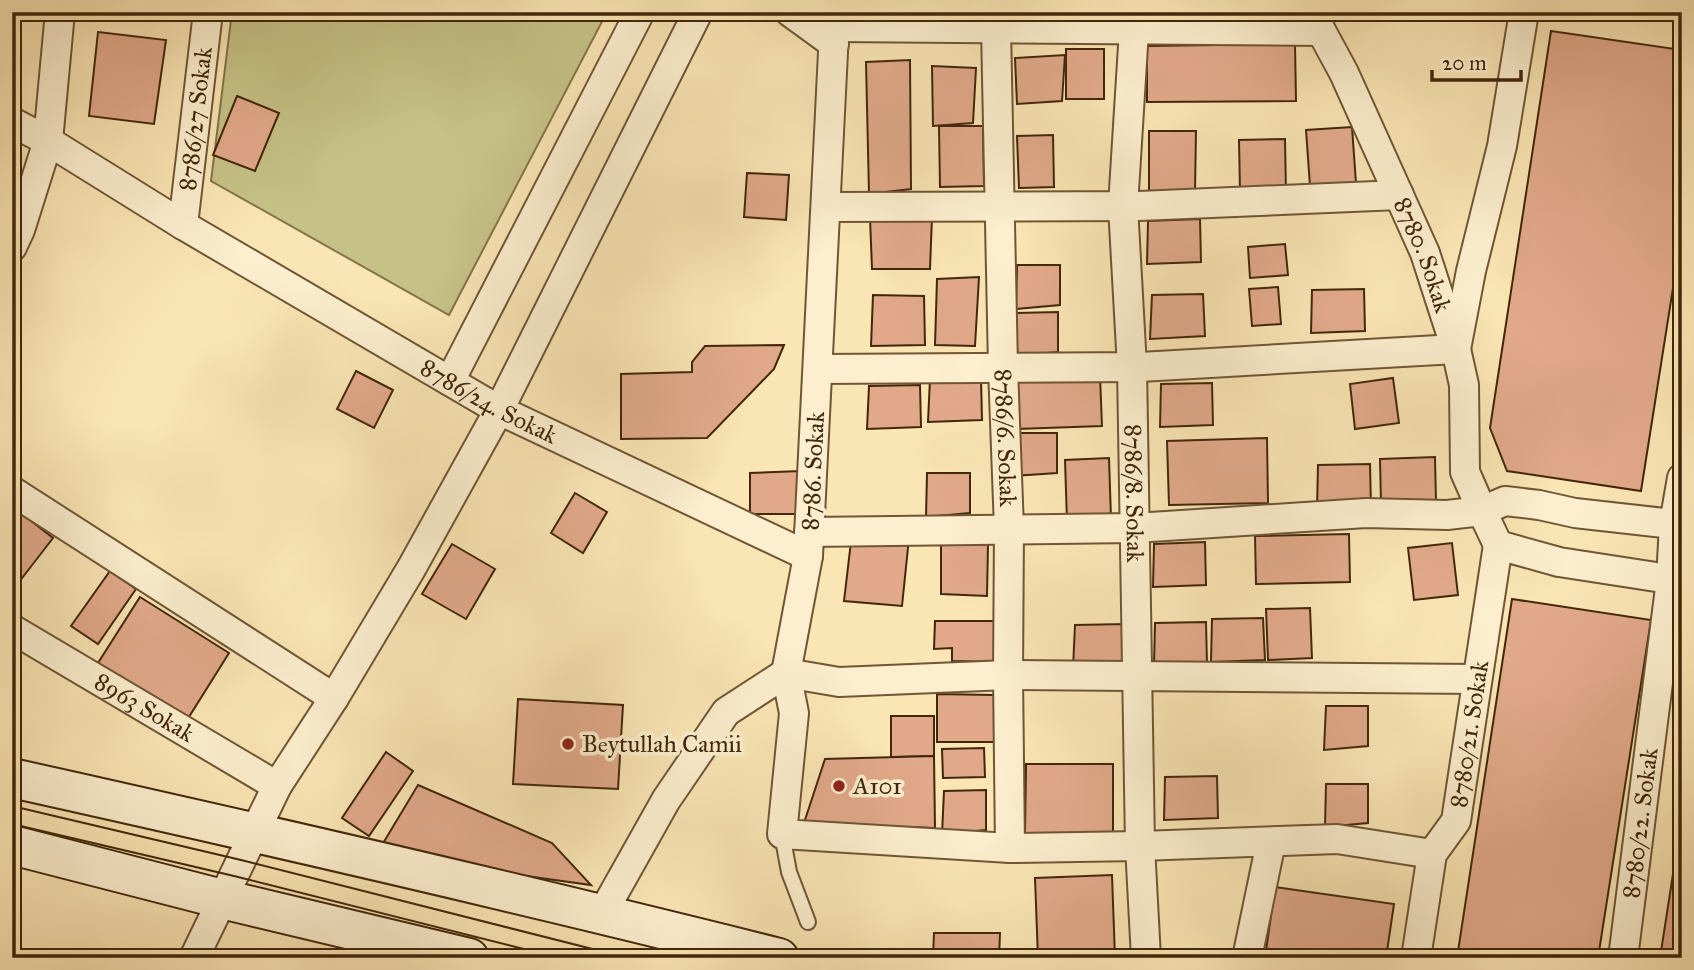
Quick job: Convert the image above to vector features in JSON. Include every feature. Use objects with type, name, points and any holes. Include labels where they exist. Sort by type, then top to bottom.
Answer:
[{"type":"street","points":[[12,247],[22,192],[48,141],[60,12]]},
{"type":"street","name":"8786/27 Sokak","points":[[183,225],[208,12]]},
{"type":"street","points":[[450,381],[640,12]]},
{"type":"street","points":[[194,958],[277,786],[334,698],[411,569],[499,410],[698,12]]},
{"type":"street","points":[[790,12],[835,28],[1134,30],[1316,22]]},
{"type":"street","points":[[818,369],[1132,367],[1456,349],[1471,271],[1502,146],[1524,12]]},
{"type":"street","name":"8780. Sokak","points":[[1316,22],[1344,73],[1425,253],[1456,349],[1464,385],[1465,472],[1498,545]]},
{"type":"street","name":"8786. Sokak","points":[[782,834],[794,713],[786,673],[809,544],[835,28]]},
{"type":"street","name":"8786/6. Sokak","points":[[996,28],[1009,529],[1010,848]]},
{"type":"street","name":"8786/8. Sokak","points":[[1134,30],[1123,206],[1132,367],[1140,846],[1146,958]]},
{"type":"street","name":"8786/24. Sokak","points":[[12,122],[499,410],[809,544]]},
{"type":"street","points":[[826,207],[1123,206],[1399,195]]},
{"type":"street","name":"8780/22. Sokak","points":[[1623,958],[1676,580],[1682,478]]},
{"type":"street","points":[[12,491],[334,698]]},
{"type":"street","points":[[809,544],[1009,529],[1135,528],[1366,513],[1447,515],[1482,511],[1505,501],[1575,513],[1678,524]]},
{"type":"street","points":[[1498,545],[1559,562],[1676,580]]},
{"type":"street","name":"8780/21. Sokak","points":[[1416,958],[1432,853],[1456,821],[1498,545]]},
{"type":"street","name":"8963 Sokak","points":[[12,629],[277,786]]},
{"type":"street","points":[[602,914],[666,800],[726,712],[786,673],[839,682],[1008,675],[1477,679]]},
{"type":"street","points":[[12,778],[255,832],[779,958]]},
{"type":"street","points":[[782,834],[1010,848],[1337,839],[1432,853]]},
{"type":"street","points":[[1247,958],[1271,842]]},
{"type":"street","points":[[12,845],[469,958]]},
{"type":"lane","name":"8786. Sokak","points":[[782,834],[789,872],[808,922]]},
{"type":"shaded area","points":[[232,12],[607,12],[449,315],[211,181]]},
{"type":"building","points":[[1179,12],[1284,12],[1284,15],[1179,16]]},
{"type":"building","points":[[1551,31],[1682,50],[1682,231],[1641,491],[1507,471],[1490,428]]},
{"type":"building","points":[[98,32],[166,40],[154,124],[89,116]]},
{"type":"building","points":[[1295,44],[1296,101],[1147,102],[1147,46]]},
{"type":"building","points":[[1066,49],[1104,49],[1104,99],[1066,99]]},
{"type":"building","points":[[1065,55],[1062,101],[1017,104],[1015,58]]},
{"type":"building","points":[[910,60],[911,189],[869,194],[866,62]]},
{"type":"building","points":[[932,66],[976,68],[973,123],[933,126]]},
{"type":"building","points":[[237,96],[279,113],[255,171],[213,155]]},
{"type":"building","points":[[939,126],[983,126],[984,186],[940,187]]},
{"type":"building","points":[[1352,127],[1356,183],[1310,186],[1306,130]]},
{"type":"building","points":[[1149,131],[1196,131],[1195,191],[1149,191]]},
{"type":"building","points":[[1053,135],[1054,187],[1019,188],[1017,136]]},
{"type":"building","points":[[1285,139],[1286,193],[1240,191],[1239,140]]},
{"type":"building","points":[[747,173],[789,175],[786,220],[744,217]]},
{"type":"building","points":[[932,217],[930,269],[872,269],[870,218]]},
{"type":"building","points":[[1200,219],[1201,262],[1147,264],[1148,221]]},
{"type":"building","points":[[1285,244],[1288,275],[1250,278],[1248,247]]},
{"type":"building","points":[[1017,265],[1060,265],[1060,305],[1016,309]]},
{"type":"building","points":[[979,277],[975,346],[935,345],[937,279]]},
{"type":"building","points":[[1278,287],[1281,324],[1252,326],[1249,289]]},
{"type":"building","points":[[1364,289],[1365,331],[1311,333],[1312,290]]},
{"type":"building","points":[[1203,294],[1205,336],[1150,339],[1152,295]]},
{"type":"building","points":[[873,295],[924,296],[925,345],[871,346]]},
{"type":"building","points":[[1058,312],[1058,352],[1014,356],[1016,313]]},
{"type":"building","points":[[784,345],[774,369],[707,438],[621,439],[621,374],[692,372],[692,362],[705,346]]},
{"type":"building","points":[[356,371],[393,390],[374,428],[337,409]]},
{"type":"building","points":[[1100,376],[1102,426],[1015,429],[1014,379]]},
{"type":"building","points":[[981,378],[982,420],[928,422],[930,379]]},
{"type":"building","points":[[1393,378],[1399,423],[1355,429],[1350,384]]},
{"type":"building","points":[[1212,383],[1213,425],[1160,427],[1161,384]]},
{"type":"building","points":[[920,385],[921,427],[867,429],[869,386]]},
{"type":"building","points":[[1015,433],[1057,433],[1057,473],[1013,476]]},
{"type":"building","points":[[1267,438],[1268,503],[1169,505],[1167,441]]},
{"type":"building","points":[[1435,457],[1436,502],[1381,504],[1380,459]]},
{"type":"building","points":[[1109,458],[1111,519],[1067,522],[1065,460]]},
{"type":"building","points":[[1370,464],[1371,506],[1317,508],[1318,465]]},
{"type":"building","points":[[801,471],[803,514],[750,514],[750,473]]},
{"type":"building","points":[[927,473],[970,473],[970,513],[926,517]]},
{"type":"building","points":[[575,493],[607,512],[583,553],[551,533]]},
{"type":"building","points":[[12,506],[53,538],[12,591]]},
{"type":"building","points":[[852,533],[909,538],[902,606],[844,601]]},
{"type":"building","points":[[1349,534],[1350,582],[1256,584],[1255,536]]},
{"type":"building","points":[[1205,542],[1206,585],[1153,587],[1154,544]]},
{"type":"building","points":[[941,543],[988,544],[987,596],[941,594]]},
{"type":"building","points":[[1452,543],[1458,595],[1414,600],[1408,548]]},
{"type":"building","points":[[452,544],[495,569],[466,619],[422,594]]},
{"type":"building","points":[[110,571],[136,589],[98,644],[71,626]]},
{"type":"building","points":[[140,597],[229,653],[187,720],[98,663]]},
{"type":"building","points":[[1512,599],[1651,620],[1598,958],[1457,958]]},
{"type":"building","points":[[1310,608],[1312,658],[1268,660],[1266,609]]},
{"type":"building","points":[[1263,618],[1265,660],[1211,662],[1212,619]]},
{"type":"building","points":[[935,621],[995,621],[995,662],[952,661],[952,648],[934,649]]},
{"type":"building","points":[[1206,622],[1207,664],[1154,666],[1155,623]]},
{"type":"building","points":[[1126,624],[1128,666],[1073,668],[1075,625]]},
{"type":"building","points":[[937,694],[994,695],[994,742],[937,742]]},
{"type":"building","name":"Beytullah Camii","points":[[518,699],[623,705],[618,789],[513,784]]},
{"type":"building","points":[[1326,706],[1368,706],[1368,746],[1324,750]]},
{"type":"building","points":[[891,716],[934,716],[934,756],[891,757]]},
{"type":"building","points":[[984,748],[985,777],[943,778],[942,749]]},
{"type":"building","points":[[386,752],[413,771],[369,836],[342,818]]},
{"type":"building","points":[[934,756],[935,828],[804,823],[825,759]]},
{"type":"building","points":[[1026,764],[1113,764],[1113,834],[1025,834]]},
{"type":"building","points":[[1217,776],[1218,818],[1164,820],[1165,777]]},
{"type":"building","points":[[1326,784],[1368,784],[1368,823],[1325,827]]},
{"type":"building","points":[[418,785],[552,843],[591,885],[376,855]]},
{"type":"building","points":[[986,790],[986,830],[942,834],[944,791]]},
{"type":"building","points":[[1682,816],[1682,958],[1660,958]]},
{"type":"building","points":[[1112,875],[1115,958],[1038,958],[1035,878]]},
{"type":"building","points":[[1275,887],[1394,904],[1386,958],[1265,958]]},
{"type":"building","points":[[934,933],[1000,933],[999,958],[933,956]]},
{"type":"tram line","points":[[12,806],[241,860],[628,958]]},
{"type":"tram line","points":[[12,824],[234,876],[560,958]]},
{"type":"place","name":"Beytullah Camii","points":[[568,744]]},
{"type":"place","name":"A101","points":[[839,786]]}]
